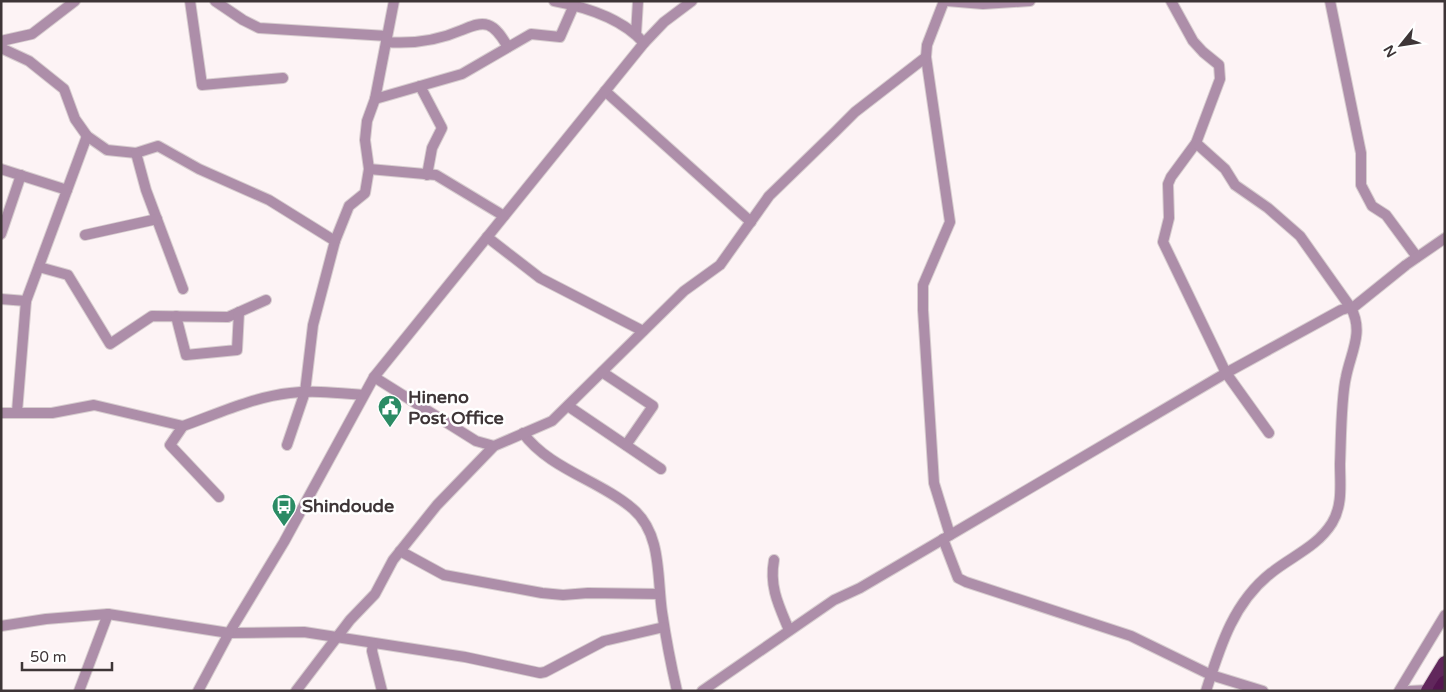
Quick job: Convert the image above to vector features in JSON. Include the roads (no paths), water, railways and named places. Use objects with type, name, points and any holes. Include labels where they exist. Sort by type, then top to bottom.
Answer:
[{"type":"highway","points":[[1428,691],[1445,663]]},
{"type":"highway","points":[[1440,691],[1445,682]]},
{"type":"street","points":[[1,40],[32,34],[75,1]]},
{"type":"street","points":[[190,1],[202,85],[283,78]]},
{"type":"street","points":[[216,1],[243,20],[259,28],[387,39],[430,39],[454,34],[480,23],[489,25],[497,31],[508,47]]},
{"type":"street","points":[[287,445],[305,392],[313,325],[335,241],[349,206],[365,193],[369,169],[366,140],[367,122],[375,99],[394,1]]},
{"type":"street","points":[[554,1],[586,8],[636,34],[644,43]]},
{"type":"street","points":[[636,34],[638,1]]},
{"type":"street","points":[[198,691],[229,633],[284,542],[374,377],[644,43],[664,22],[692,1]]},
{"type":"street","points":[[1030,1],[983,4],[945,1],[927,45],[926,58],[950,222],[923,285],[923,310],[934,484],[958,578],[1131,636],[1211,675],[1263,691]]},
{"type":"street","points":[[1171,1],[1193,41],[1214,60],[1220,70],[1220,79],[1196,143],[1168,184],[1169,218],[1162,242],[1226,373],[1269,433]]},
{"type":"street","points":[[1330,1],[1361,153],[1361,185],[1372,206],[1386,215],[1417,257]]},
{"type":"street","points":[[375,99],[462,74],[531,34],[560,37],[574,5]]},
{"type":"street","points":[[1,48],[29,61],[64,89],[75,119],[87,136],[107,150],[136,153],[158,146],[199,169],[269,200],[335,241]]},
{"type":"street","points":[[296,691],[350,620],[375,594],[393,560],[400,551],[437,506],[494,446],[552,421],[684,291],[720,265],[769,196],[855,112],[926,58]]},
{"type":"street","points":[[420,86],[442,128],[432,148],[427,175]]},
{"type":"street","points":[[605,91],[751,222]]},
{"type":"street","points":[[17,412],[26,301],[87,136]]},
{"type":"street","points":[[1196,143],[1225,169],[1235,185],[1268,208],[1300,236],[1351,308],[1356,318],[1357,329],[1356,347],[1345,379],[1338,512],[1322,537],[1272,572],[1245,598],[1232,619],[1206,691]]},
{"type":"street","points":[[136,153],[146,190],[183,289]]},
{"type":"street","points":[[1,169],[67,190]]},
{"type":"street","points":[[369,169],[436,175],[504,216]]},
{"type":"street","points":[[1,234],[21,175]]},
{"type":"street","points":[[85,235],[157,219]]},
{"type":"street","points":[[487,237],[540,278],[643,331]]},
{"type":"street","points":[[702,691],[834,600],[860,588],[1226,373],[1341,310],[1351,308],[1445,238]]},
{"type":"street","points":[[39,267],[68,275],[110,344],[152,316],[228,317],[266,300]]},
{"type":"street","points":[[1,299],[26,301]]},
{"type":"street","points":[[176,316],[186,355],[237,350],[239,312]]},
{"type":"street","points":[[602,372],[653,406],[626,445]]},
{"type":"street","points":[[374,377],[476,441],[494,446]]},
{"type":"street","points":[[1,413],[52,412],[94,405],[183,426],[261,399],[305,392],[363,395]]},
{"type":"street","points":[[568,406],[661,469]]},
{"type":"street","points":[[183,426],[170,445],[219,496]]},
{"type":"street","points":[[523,433],[547,456],[631,507],[643,519],[655,551],[664,627],[677,691]]},
{"type":"street","points":[[400,551],[444,574],[542,593],[563,596],[588,593],[660,594]]},
{"type":"street","points":[[774,560],[771,577],[779,605],[790,630]]},
{"type":"street","points":[[79,691],[108,614]]},
{"type":"street","points":[[1,626],[46,619],[108,614],[229,633],[304,632],[465,657],[540,673],[546,672],[604,641],[664,627]]},
{"type":"street","points":[[1399,691],[1445,615]]},
{"type":"street","points":[[373,644],[372,651],[382,691]]},
{"type":"street","points":[[1409,691],[1428,691]]},
{"type":"place","name":"Hineno Post Office","points":[[390,428]]},
{"type":"place","name":"Shindoude","points":[[284,527]]}]
